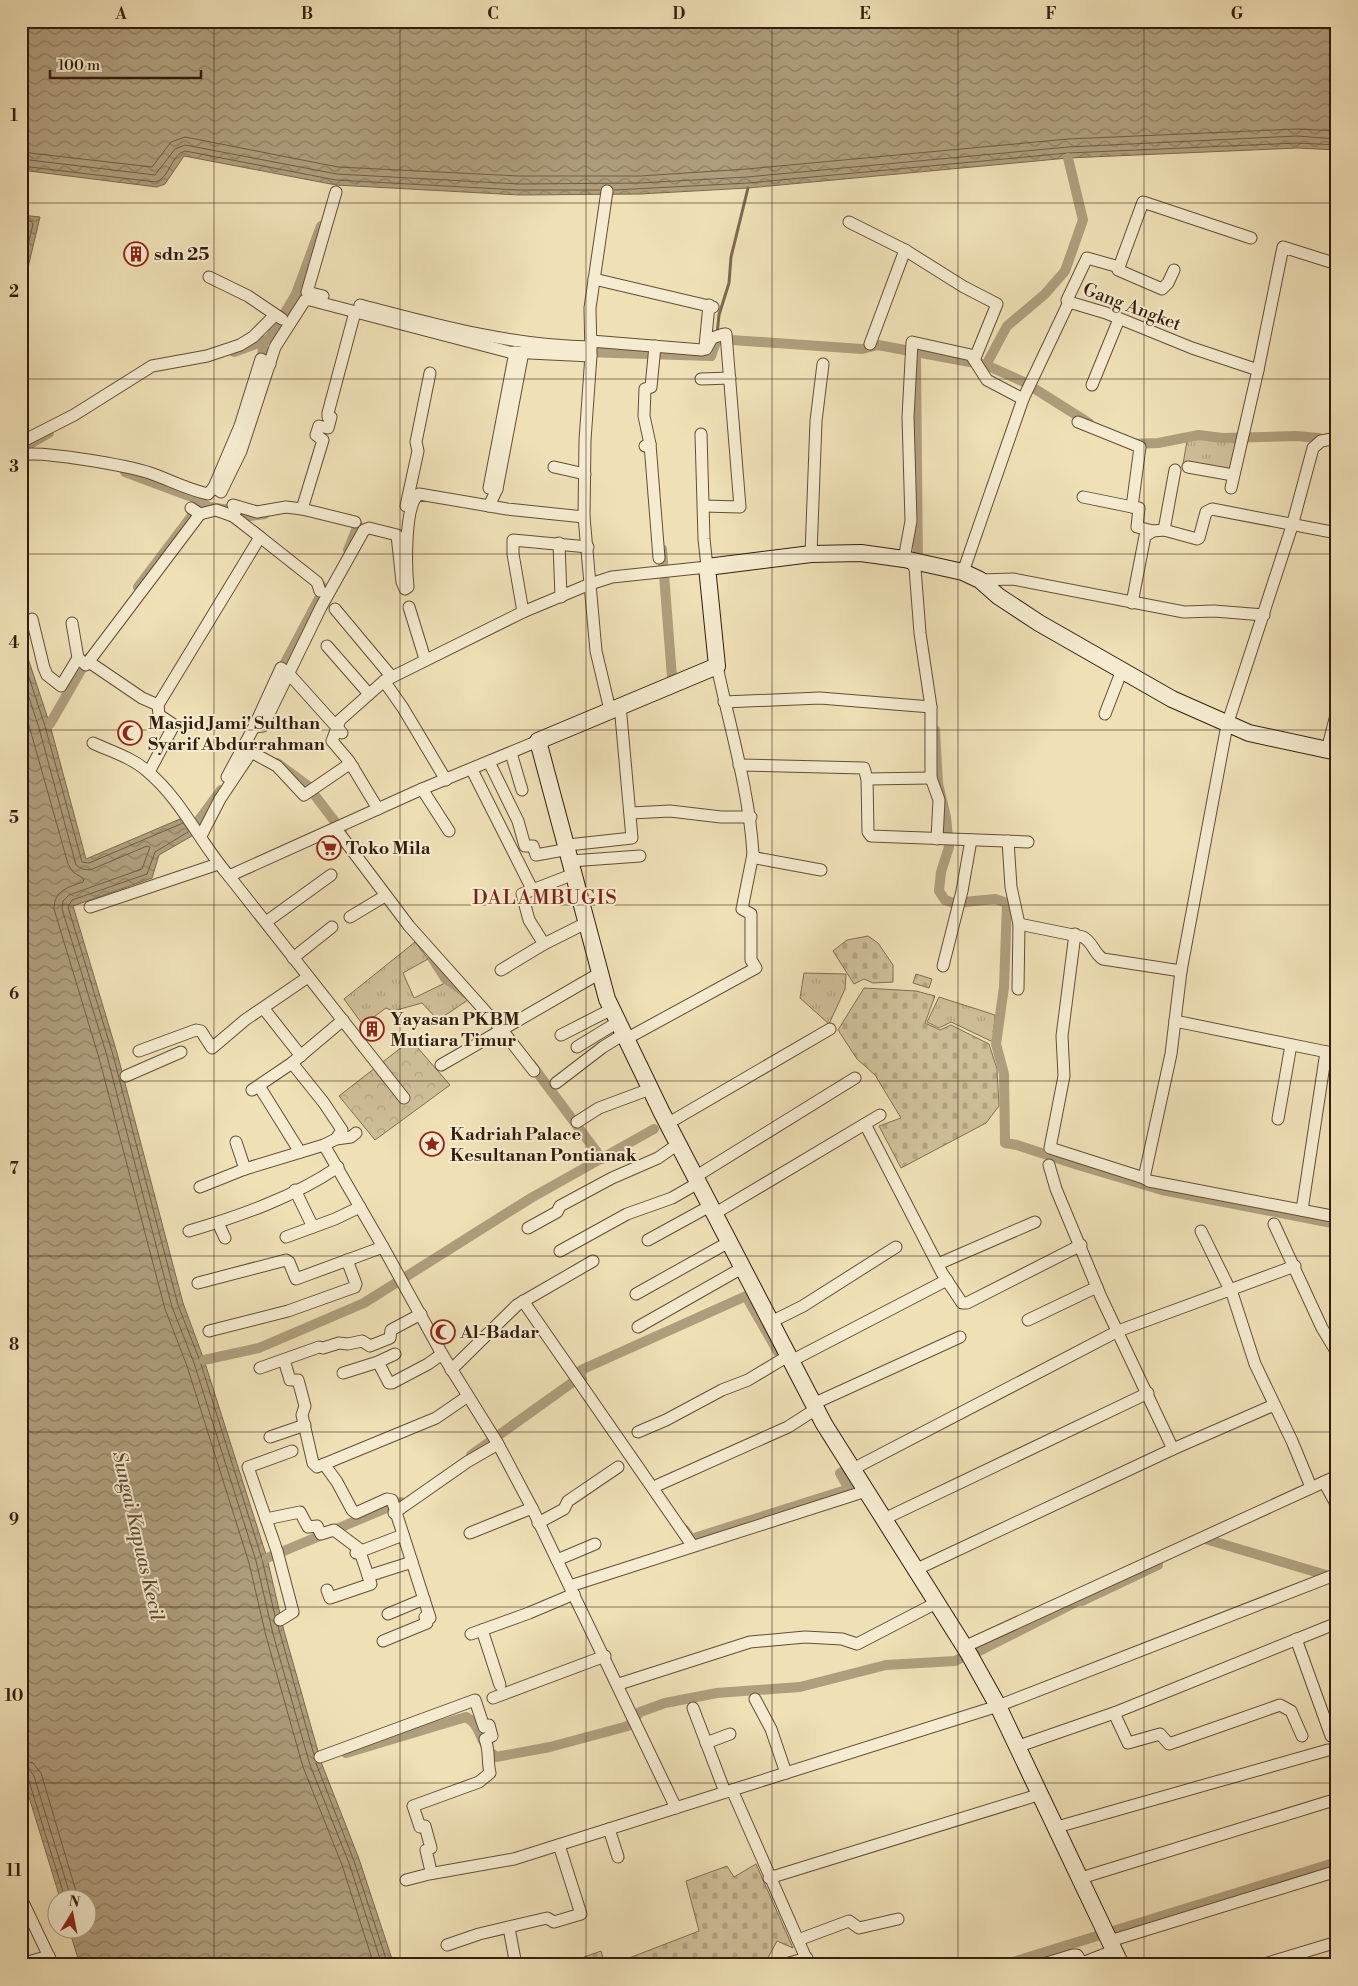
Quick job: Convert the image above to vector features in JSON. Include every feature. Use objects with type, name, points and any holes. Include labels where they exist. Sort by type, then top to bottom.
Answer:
[{"type":"street","points":[[544,944],[529,920],[522,896],[571,857],[631,838],[631,813],[615,708],[596,651],[584,517],[591,349],[590,308],[607,191]]},
{"type":"street","points":[[21,455],[48,454],[139,471],[184,488],[208,494],[217,489],[244,428],[266,362],[306,296],[336,192]]},
{"type":"street","points":[[1174,270],[1168,283],[1162,289],[1120,272],[1119,267],[1143,202],[1251,238]]},
{"type":"street","points":[[849,222],[905,250],[997,304],[977,362]]},
{"type":"street","points":[[1231,488],[1258,370],[1283,247],[1337,264]]},
{"type":"street","points":[[870,344],[905,250]]},
{"type":"street","points":[[1069,302],[1067,300],[1087,258],[1119,267]]},
{"type":"street","points":[[209,277],[248,296],[290,324]]},
{"type":"street","points":[[594,279],[711,306],[704,353]]},
{"type":"street","points":[[306,296],[455,333],[520,352],[655,346],[704,353]]},
{"type":"street","points":[[306,296],[355,312],[395,318]]},
{"type":"street","name":"Gang Angket","points":[[963,572],[1025,396],[1069,302],[1119,319],[1208,354],[1258,370]]},
{"type":"street","points":[[302,509],[323,440],[316,435],[318,426],[328,428],[331,417],[328,417],[328,413],[355,312]]},
{"type":"street","points":[[21,442],[74,415],[152,366],[241,350],[275,315]]},
{"type":"street","points":[[1092,385],[1119,319]]},
{"type":"street","points":[[455,333],[565,351]]},
{"type":"street","points":[[704,353],[712,338],[725,334],[740,507],[704,506]]},
{"type":"street","points":[[940,839],[939,800],[931,778],[930,706],[913,561],[908,418],[910,349],[916,341],[962,352],[977,362],[987,380],[1025,396]]},
{"type":"street","points":[[655,346],[651,387],[646,389],[644,416],[659,558]]},
{"type":"street","points":[[489,506],[497,489],[520,352]]},
{"type":"street","points":[[811,554],[816,421],[823,364]]},
{"type":"street","points":[[289,674],[321,607],[364,530],[369,528],[397,535],[402,582],[406,588],[408,516],[418,451],[416,442],[430,373]]},
{"type":"street","points":[[701,380],[730,378]]},
{"type":"street","points":[[1078,422],[1140,447],[1132,507]]},
{"type":"street","points":[[577,1047],[620,1026],[756,968],[751,960],[751,914],[742,909],[753,854],[751,817],[716,666],[707,567],[701,434]]},
{"type":"street","points":[[1144,1178],[1171,1054],[1181,971],[1228,725],[1292,526],[1313,448],[1321,441],[1337,438]]},
{"type":"street","points":[[554,467],[585,474]]},
{"type":"street","points":[[1188,467],[1233,475]]},
{"type":"street","points":[[1158,530],[1175,470]]},
{"type":"street","points":[[408,516],[419,494],[489,506],[584,517]]},
{"type":"street","points":[[1083,497],[1139,508],[1137,527],[1196,539],[1199,538],[1206,512],[1212,509],[1292,526],[1337,533]]},
{"type":"street","points":[[32,619],[47,675],[61,686],[84,662],[196,511],[235,509],[257,512],[286,506],[355,522]]},
{"type":"street","points":[[235,509],[260,537],[317,582],[320,591]]},
{"type":"street","points":[[1132,603],[1144,539],[1147,533],[1158,530]]},
{"type":"street","points":[[148,772],[174,725],[159,715],[158,705],[260,537]]},
{"type":"street","points":[[523,612],[512,554],[513,540],[588,547]]},
{"type":"street","points":[[558,543],[561,597]]},
{"type":"street","points":[[378,808],[353,767],[332,741],[339,730],[340,720],[387,679],[523,612],[590,584],[612,577],[811,554],[861,553],[913,561],[963,572],[980,580],[998,596],[1039,623],[1172,699],[1228,725],[1258,736],[1332,751],[1337,711]]},
{"type":"street","points":[[980,580],[1012,579],[1184,612],[1214,611],[1264,615]]},
{"type":"street","points":[[409,607],[425,660]]},
{"type":"street","points":[[335,609],[387,679],[446,780]]},
{"type":"street","points":[[72,623],[84,662],[142,698],[158,705]]},
{"type":"street","points":[[327,646],[369,694]]},
{"type":"street","points":[[229,876],[422,789],[511,754],[716,666]]},
{"type":"street","points":[[230,785],[224,782],[254,728],[281,668],[289,674],[339,730]]},
{"type":"street","points":[[1105,714],[1122,670]]},
{"type":"street","points":[[724,702],[820,698],[930,706]]},
{"type":"street","points":[[538,741],[571,857],[600,973],[620,1026],[650,1089],[814,1407],[849,1467],[966,1650],[998,1706],[1019,1746],[1114,1949]]},
{"type":"street","points":[[93,742],[148,772],[190,819],[218,864],[404,1098]]},
{"type":"street","points":[[200,834],[250,754],[254,753],[277,766],[300,793],[310,792],[348,765],[353,767]]},
{"type":"street","points":[[511,754],[522,790]]},
{"type":"street","points":[[489,762],[518,821],[525,846],[533,846],[536,855],[571,857],[640,856]]},
{"type":"street","points":[[739,765],[862,767],[865,769],[867,780],[869,835],[1028,842]]},
{"type":"street","points":[[472,770],[532,889]]},
{"type":"street","points":[[867,780],[931,778]]},
{"type":"street","points":[[422,789],[449,830]]},
{"type":"street","points":[[631,813],[670,811],[721,817],[751,817]]},
{"type":"street","points":[[341,826],[385,896],[409,926],[502,1030],[534,1071]]},
{"type":"street","points":[[942,966],[959,902],[971,840]]},
{"type":"street","points":[[1008,841],[1011,887],[1019,924],[1018,989]]},
{"type":"street","points":[[753,854],[756,858],[820,870]]},
{"type":"street","points":[[90,907],[218,864]]},
{"type":"street","points":[[266,922],[331,875]]},
{"type":"street","points":[[350,917],[385,896]]},
{"type":"street","points":[[501,970],[544,944],[586,923]]},
{"type":"street","points":[[1019,924],[1075,934],[1091,942],[1101,958],[1181,971]]},
{"type":"street","points":[[293,958],[332,927]]},
{"type":"street","points":[[1075,934],[1062,1036],[1064,1076],[1050,1148],[1149,1181],[1337,1217]]},
{"type":"street","points":[[441,1065],[600,973]]},
{"type":"street","points":[[139,1051],[196,1030],[200,1031],[212,1048],[245,1020],[308,977]]},
{"type":"street","points":[[264,1008],[342,1130],[336,1139]]},
{"type":"street","points":[[300,1152],[255,1088],[297,1059],[343,1020]]},
{"type":"street","points":[[1175,1021],[1332,1053],[1302,1210]]},
{"type":"street","points":[[561,1035],[620,1026]]},
{"type":"street","points":[[556,1083],[602,1047],[620,1026]]},
{"type":"street","points":[[668,1124],[830,1029]]},
{"type":"street","points":[[1278,1119],[1291,1045]]},
{"type":"street","points":[[126,1076],[181,1052]]},
{"type":"street","points":[[560,1251],[627,1214],[672,1198],[855,1078]]},
{"type":"street","points":[[577,1122],[600,1108],[650,1089]]},
{"type":"street","points":[[648,1240],[712,1210],[880,1115]]},
{"type":"street","points":[[865,1124],[938,1264],[958,1299],[965,1303],[1081,1246]]},
{"type":"street","points":[[200,1187],[245,1169],[324,1145],[336,1139],[350,1137],[356,1133]]},
{"type":"street","points":[[236,1142],[245,1169]]},
{"type":"street","points":[[528,1228],[557,1212],[560,1206],[612,1178],[658,1158],[678,1144]]},
{"type":"street","points":[[324,1145],[406,1286],[451,1370],[497,1443],[532,1508],[619,1684],[676,1808]]},
{"type":"street","points":[[1049,1165],[1056,1189],[1097,1287],[1173,1449]]},
{"type":"street","points":[[189,1231],[218,1223],[315,1183],[338,1167]]},
{"type":"street","points":[[295,1190],[314,1227]]},
{"type":"street","points":[[286,1237],[360,1207]]},
{"type":"street","points":[[938,1264],[1035,1222]]},
{"type":"street","points":[[218,1223],[224,1238]]},
{"type":"street","points":[[1274,1224],[1322,1328],[1337,1353]]},
{"type":"street","points":[[1201,1231],[1230,1291],[1255,1364],[1292,1441],[1311,1487]]},
{"type":"street","points":[[636,1294],[729,1242]]},
{"type":"street","points":[[198,1282],[286,1260],[289,1262],[296,1279],[383,1247]]},
{"type":"street","points":[[771,1322],[803,1306],[896,1247]]},
{"type":"street","points":[[209,1331],[288,1311],[354,1287],[356,1283],[347,1260]]},
{"type":"street","points":[[451,1370],[523,1302],[593,1260]]},
{"type":"street","points":[[849,1467],[1118,1331],[1295,1266]]},
{"type":"street","points":[[638,1327],[742,1268]]},
{"type":"street","points":[[638,1432],[666,1420],[722,1390],[748,1380],[947,1280]]},
{"type":"street","points":[[1028,1320],[1097,1287]]},
{"type":"street","points":[[523,1302],[692,1545]]},
{"type":"street","points":[[260,1368],[319,1347],[323,1348],[339,1343],[348,1344],[362,1341],[370,1346],[390,1338],[391,1330],[421,1314]]},
{"type":"street","points":[[658,1485],[788,1427],[814,1407],[960,1337]]},
{"type":"street","points":[[343,1373],[378,1362],[395,1354]]},
{"type":"street","points":[[378,1362],[389,1383],[392,1383],[428,1364],[442,1354]]},
{"type":"street","points":[[284,1360],[290,1380],[298,1380],[305,1406],[302,1414],[313,1463],[317,1467],[436,1418],[468,1396]]},
{"type":"street","points":[[884,1520],[1148,1393]]},
{"type":"street","points":[[915,1570],[1173,1449],[1274,1405]]},
{"type":"street","points":[[270,1437],[305,1425]]},
{"type":"street","points":[[393,1508],[497,1443]]},
{"type":"street","points":[[280,1620],[293,1612],[266,1519],[248,1467],[292,1451]]},
{"type":"street","points":[[324,1464],[337,1482],[352,1510],[356,1513],[387,1499],[393,1508],[412,1562],[429,1617],[425,1617],[427,1624],[383,1641]]},
{"type":"street","points":[[538,1523],[564,1509],[568,1501],[618,1467]]},
{"type":"street","points":[[966,1650],[1337,1476]]},
{"type":"street","points":[[1324,1482],[1337,1506]]},
{"type":"street","points":[[500,1685],[477,1632],[572,1590],[692,1545],[866,1491]]},
{"type":"street","points":[[470,1533],[532,1508]]},
{"type":"street","points":[[266,1519],[300,1512],[308,1527],[317,1526],[321,1534],[334,1530],[360,1552],[371,1584],[330,1598],[327,1590]]},
{"type":"street","points":[[360,1552],[403,1536]]},
{"type":"street","points":[[557,1560],[595,1544]]},
{"type":"street","points":[[368,1576],[412,1562]]},
{"type":"street","points":[[406,1880],[514,1859],[998,1706],[1337,1574]]},
{"type":"street","points":[[388,1614],[424,1599]]},
{"type":"street","points":[[619,1684],[750,1642],[805,1637],[842,1640],[857,1644],[936,1603]]},
{"type":"street","points":[[1019,1746],[1114,1713],[1337,1623]]},
{"type":"street","points":[[1296,1639],[1331,1736],[1337,1733]]},
{"type":"street","points":[[493,1698],[605,1656]]},
{"type":"street","points":[[755,1699],[772,1729],[786,1773]]},
{"type":"street","points":[[320,1756],[476,1700],[484,1726],[489,1725],[492,1736],[485,1740],[489,1748],[487,1762],[490,1773],[479,1782],[413,1806],[420,1827],[425,1826],[431,1848],[426,1850],[430,1866]]},
{"type":"street","points":[[1114,1713],[1128,1743],[1160,1734],[1169,1744],[1280,1704],[1291,1711],[1302,1736]]},
{"type":"street","points":[[692,1708],[706,1743],[808,1962],[782,1965]]},
{"type":"street","points":[[706,1743],[730,1734]]},
{"type":"street","points":[[1057,1827],[1328,1750]]},
{"type":"street","points":[[769,1878],[1041,1794]]},
{"type":"street","points":[[1081,1878],[1337,1799]]},
{"type":"street","points":[[609,1829],[618,1857]]},
{"type":"street","points":[[447,1945],[479,1934],[547,1918],[554,1922],[581,1914],[559,1844]]},
{"type":"street","points":[[1040,1965],[1073,1955],[1077,1955],[1082,1963],[1114,1949],[1337,1871]]},
{"type":"street","points":[[21,1898],[51,1960],[21,1964]]},
{"type":"street","points":[[798,1940],[849,1921],[859,1928],[898,1919]]},
{"type":"street","points":[[509,1928],[516,1965]]},
{"type":"street","points":[[1261,1965],[1337,1942]]},
{"type":"green space","points":[[1193,439],[1230,441],[1240,445],[1233,475],[1183,464],[1187,441]]},
{"type":"green space","points":[[868,936],[878,943],[893,965],[893,982],[873,983],[864,979],[854,984],[833,951],[847,940]]},
{"type":"green space","points":[[415,942],[428,959],[403,973],[414,998],[445,983],[468,1000],[438,1020],[422,1003],[393,1011],[386,1008],[363,1025],[344,999]]},
{"type":"green space","points":[[804,973],[846,974],[845,989],[829,1024],[800,998]]},
{"type":"green space","points":[[916,974],[932,979],[929,988],[913,983]]},
{"type":"green space","points":[[864,988],[916,991],[935,996],[925,1023],[940,1030],[951,1025],[989,1044],[997,1069],[999,1106],[986,1123],[901,1168],[879,1126],[901,1118],[875,1075],[857,1059],[838,1030]]},
{"type":"green space","points":[[939,997],[995,1015],[993,1042],[951,1022],[939,1028],[927,1022]]},
{"type":"green space","points":[[411,1040],[450,1085],[375,1140],[339,1096]]},
{"type":"green space","points":[[756,1864],[793,1948],[777,1941],[764,1965],[611,1965],[699,1931],[686,1881],[727,1866],[734,1877]]},
{"type":"green space","points":[[601,1951],[605,1965],[586,1965],[584,1957]]},
{"type":"water","points":[[21,21],[1337,21],[1337,150],[1298,148],[1068,158],[748,188],[640,194],[519,195],[336,185],[184,156],[165,184],[157,187],[21,170]]},
{"type":"water","points":[[21,215],[40,217],[26,276],[21,282]]},
{"type":"water","name":"Sungai Kapuas Kecil","points":[[21,637],[50,725],[86,859],[187,816],[197,833],[159,855],[152,878],[73,906],[117,1053],[183,1303],[204,1360],[267,1558],[284,1631],[321,1762],[359,1859],[394,1965],[80,1965],[72,1938],[98,1938],[98,1888],[57,1888],[21,1771]]},
{"type":"waterway","points":[[986,365],[1007,326],[1045,294],[1065,271],[1083,220],[1068,158]]},
{"type":"waterway","points":[[717,334],[719,315],[729,283],[731,257],[748,188]]},
{"type":"waterway","points":[[234,352],[269,339],[296,294],[321,226]]},
{"type":"waterway","points":[[296,294],[316,299]]},
{"type":"waterway","points":[[584,352],[711,356],[717,339],[862,349],[878,345],[986,365],[1024,382],[1089,423]]},
{"type":"waterway","points":[[262,368],[263,341]]},
{"type":"waterway","points":[[916,358],[918,566]]},
{"type":"waterway","points":[[21,449],[49,433]]},
{"type":"waterway","points":[[1131,444],[1158,443],[1199,435],[1222,438],[1297,436],[1319,438]]},
{"type":"waterway","points":[[125,472],[192,497],[209,507],[238,511],[243,517],[265,514]]},
{"type":"waterway","points":[[138,587],[200,505]]},
{"type":"waterway","points":[[348,550],[358,525]]},
{"type":"waterway","points":[[662,549],[672,677]]},
{"type":"waterway","points":[[279,674],[323,591],[321,585]]},
{"type":"waterway","points":[[50,724],[88,658]]},
{"type":"waterway","points":[[935,730],[938,784],[946,817],[949,847],[941,872],[939,891],[945,900],[954,903],[995,899],[1007,903],[1004,987],[996,1044],[1004,1074],[1005,1143],[1017,1145],[1162,1190],[1337,1224]]},
{"type":"waterway","points":[[277,763],[307,785],[342,831]]},
{"type":"waterway","points":[[194,827],[221,790]]},
{"type":"waterway","points":[[433,959],[445,978],[464,991]]},
{"type":"waterway","points":[[531,1064],[602,1159]]},
{"type":"waterway","points":[[204,1360],[259,1348],[364,1303],[531,1198],[654,1129]]},
{"type":"waterway","points":[[580,1377],[581,1370],[746,1296],[778,1352]]},
{"type":"waterway","points":[[471,1455],[580,1377],[582,1380]]},
{"type":"waterway","points":[[685,1530],[691,1539],[849,1489],[840,1473],[856,1466]]},
{"type":"waterway","points":[[267,1558],[401,1502]]},
{"type":"waterway","points":[[1199,1539],[1202,1538],[1336,1578]]},
{"type":"waterway","points":[[1082,1601],[1158,1565]]},
{"type":"waterway","points":[[966,1656],[1086,1597]]},
{"type":"waterway","points":[[346,1753],[466,1717],[475,1725],[487,1747],[496,1757],[550,1747],[628,1726],[640,1712],[665,1703],[717,1693],[800,1687],[886,1665],[955,1661],[971,1653]]},
{"type":"waterway","points":[[1003,1965],[1337,1862]]},
{"type":"place","name":"sdn 25","points":[[136,254]]},
{"type":"place","name":"Masjid Jami' Sulthan Syarif Abdurrahman","points":[[130,733]]},
{"type":"place","name":"Toko Mila","points":[[329,848]]},
{"type":"place","name":"Yayasan PKBM Mutiara Timur","points":[[372,1029]]},
{"type":"place","name":"Kadriah Palace Kesultanan Pontianak","points":[[432,1144]]},
{"type":"place","name":"Al-Badar","points":[[443,1332]]},
{"type":"district","name":"DALAMBUGIS","points":[[545,898]]}]
